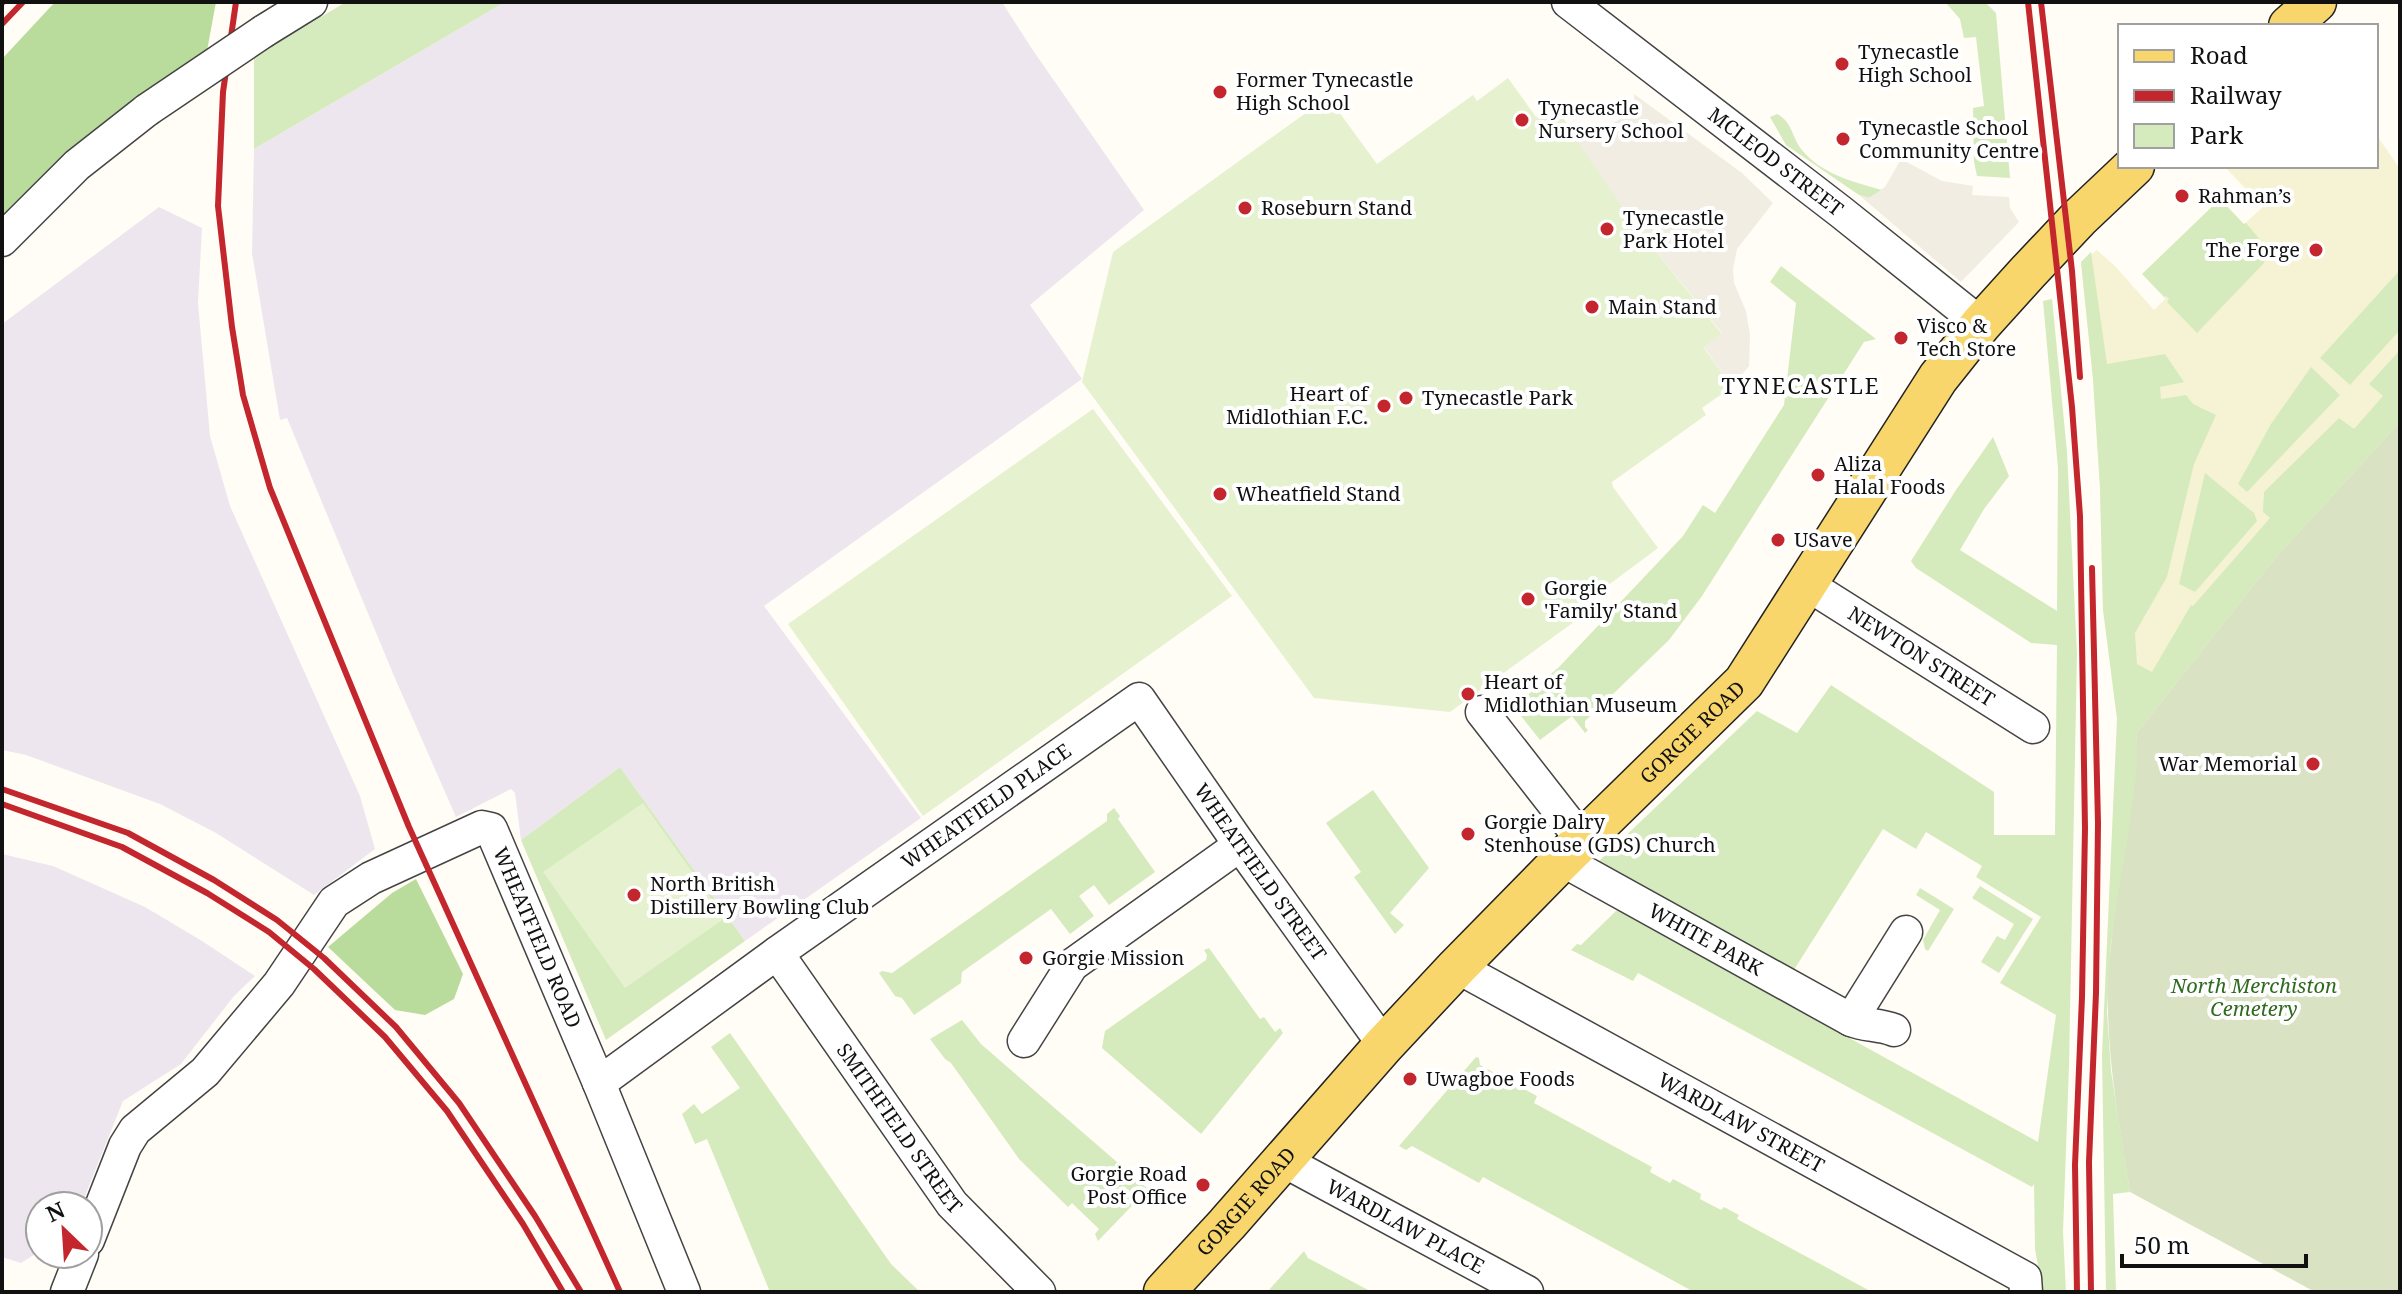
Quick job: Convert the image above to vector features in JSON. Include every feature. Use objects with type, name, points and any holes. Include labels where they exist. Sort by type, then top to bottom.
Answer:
[{"type":"main road","points":[[2291,24],[2316,2]]},
{"type":"main road","name":"GORGIE ROAD","points":[[1164,1292],[1457,967],[1744,682],[1938,378],[1981,324],[2079,218],[2132,168]]},
{"type":"street","points":[[2,240],[77,165],[147,110],[311,2]]},
{"type":"street","name":"MCLEOD STREET","points":[[1568,2],[1981,324]]},
{"type":"street","name":"NEWTON STREET","points":[[1808,585],[2033,727]]},
{"type":"street","name":"WHEATFIELD STREET","points":[[1139,699],[1384,1045]]},
{"type":"street","name":"WHEATFIELD PLACE","points":[[599,1083],[777,953],[1139,699]]},
{"type":"street","points":[[1482,712],[1572,850]]},
{"type":"street","name":"WHEATFIELD ROAD","points":[[104,1199],[125,1146],[135,1130],[205,1072],[279,984],[334,902],[371,878],[482,827],[491,829],[684,1292]]},
{"type":"street","points":[[1024,1041],[1072,965],[1240,845]]},
{"type":"street","name":"WHITE PARK","points":[[1572,850],[1851,1020],[1894,1030]]},
{"type":"street","points":[[1851,1020],[1906,932]]},
{"type":"street","name":"SMITHFIELD STREET","points":[[777,953],[952,1204],[1039,1292]]},
{"type":"street","name":"WARDLAW STREET","points":[[1457,967],[2025,1285]]},
{"type":"street","name":"WARDLAW PLACE","points":[[1284,1161],[1527,1292]]},
{"type":"street","points":[[67,1292],[76,1270]]},
{"type":"shaded area","points":[[505,2],[1002,2],[1144,210],[1030,305],[1082,379],[764,606],[921,818],[745,941],[620,767],[521,840],[515,793],[511,789],[456,817],[287,418],[280,420],[252,253],[254,149]]},
{"type":"shaded area","points":[[1634,94],[1742,173],[1773,203],[1737,249],[1734,283],[1746,311],[1750,335],[1749,366],[1732,387],[1704,347],[1722,333],[1634,224],[1577,141],[1594,129],[1626,116],[1635,106]]},
{"type":"shaded area","points":[[2378,137],[2400,169],[2400,422],[2276,557],[2136,734],[2103,610],[2100,488],[2081,262],[2097,250],[2154,310],[2242,223],[2263,207],[2226,168],[2378,168]]},
{"type":"shaded area","points":[[1901,159],[1942,181],[1973,186],[1972,195],[2009,197],[2010,208],[2019,222],[1961,282],[1859,195],[1869,198],[1885,187]]},
{"type":"shaded area","points":[[159,207],[202,228],[198,303],[210,436],[230,506],[360,796],[375,849],[314,895],[216,833],[160,804],[26,755],[2,750],[2,324]]},
{"type":"shaded area","points":[[2,854],[53,866],[145,907],[255,976],[234,996],[181,1064],[123,1101],[87,1190],[24,1190],[24,1261],[21,1263],[2,1257]]},
{"type":"green space","points":[[55,2],[216,2],[206,56],[56,164],[2,217],[2,59]]},
{"type":"green space","points":[[346,2],[505,2],[254,149],[254,57]]},
{"type":"green space","points":[[1945,2],[1985,2],[1996,13],[2010,178],[1977,176],[1973,108],[1984,106],[1976,37],[1964,38],[1960,19]]},
{"type":"green space","name":"Tynecastle Park","points":[[1508,78],[1536,117],[1554,104],[1634,224],[1722,334],[1704,348],[1732,387],[1702,408],[1706,415],[1612,482],[1658,548],[1595,595],[1600,603],[1450,712],[1314,698],[1082,382],[1113,252],[1328,97],[1377,164],[1473,95],[1477,101]]},
{"type":"green space","points":[[1777,114],[1789,125],[1802,150],[1819,165],[1839,176],[1882,190],[1869,198],[1859,195],[1786,145],[1770,117]]},
{"type":"green space","points":[[2220,199],[2268,249],[2264,263],[2197,333],[2167,302],[2169,299],[2142,274]]},
{"type":"green space","points":[[2091,252],[2107,364],[2165,354],[2184,382],[2160,387],[2161,399],[2186,395],[2193,404],[2216,415],[2194,464],[2167,577],[2135,633],[2137,664],[2152,672],[2191,605],[2270,518],[2263,512],[2264,492],[2339,418],[2354,429],[2383,396],[2369,384],[2400,350],[2400,422],[2276,557],[2136,734],[2139,758],[2111,943],[2107,1012],[2111,1071],[2130,1192],[2113,1194],[2116,1292],[2106,1292],[2102,1055],[2117,719],[2103,610],[2100,488],[2081,262]]},
{"type":"green space","points":[[1781,266],[1876,339],[1864,342],[1702,596],[1669,640],[1585,721],[1588,730],[1585,733],[1572,716],[1540,740],[1514,707],[1559,667],[1683,536],[1703,505],[1715,513],[1784,405],[1796,303],[1770,282]]},
{"type":"green space","points":[[2400,270],[2400,330],[2350,385],[2320,358]]},
{"type":"green space","points":[[2052,299],[2067,452],[2077,653],[2063,1232],[2066,1292],[2043,1292],[2035,1249],[2034,1184],[2032,1187],[1638,973],[1633,981],[1571,950],[1577,944],[1581,945],[1617,910],[2038,1142],[2056,1015],[2000,983],[2041,917],[1976,877],[1982,866],[1926,832],[1916,849],[1883,829],[1792,973],[1616,875],[1599,861],[1757,711],[1797,733],[1831,685],[1994,792],[1994,835],[2055,835],[2057,645],[2031,643],[1916,568],[1911,561],[1993,437],[2009,476],[1984,509],[1960,550],[2057,611],[2058,468],[2043,301]]},
{"type":"green space","points":[[2311,367],[2340,395],[2247,492],[2238,484],[2271,424]]},
{"type":"green space","points":[[1093,409],[1232,596],[923,816],[788,624]]},
{"type":"green space","name":"North Merchiston Cemetery","points":[[2400,422],[2400,1292],[2315,1292],[2130,1192],[2109,1038],[2111,945],[2134,789],[2136,734],[2276,557]]},
{"type":"green space","points":[[2205,473],[2254,513],[2257,521],[2195,592],[2179,584]]},
{"type":"green space","points":[[620,767],[745,941],[606,1040],[521,840]]},
{"type":"green space","points":[[1373,790],[1429,868],[1390,913],[1404,925],[1395,934],[1354,877],[1361,872],[1326,823]]},
{"type":"green space","name":"North British Distillery Bowling Club","points":[[643,803],[725,918],[625,988],[543,872]]},
{"type":"green space","points":[[1114,808],[1120,816],[1118,819],[1155,872],[1109,905],[1094,885],[1079,896],[1094,916],[1070,934],[1051,909],[962,972],[961,983],[914,1015],[902,998],[895,996],[879,973],[892,973],[1107,821],[1107,814]]},
{"type":"green space","points":[[416,879],[463,974],[454,999],[425,1015],[395,1010],[328,947],[392,893]]},
{"type":"green space","points":[[1980,886],[2033,919],[1999,973],[1981,962],[1997,936],[2005,940],[2014,924],[1972,898]]},
{"type":"green space","points":[[1920,888],[1954,909],[1928,951],[1923,940],[1940,910],[1916,895]]},
{"type":"green space","points":[[1209,948],[1260,1019],[1264,1017],[1275,1032],[1280,1028],[1283,1033],[1201,1134],[1102,1048],[1105,1031],[1206,960],[1204,950]]},
{"type":"green space","points":[[962,1020],[981,1044],[1148,1189],[1098,1241],[1095,1234],[1099,1229],[1072,1203],[1068,1207],[1019,1159],[951,1063],[930,1039]]},
{"type":"green space","points":[[730,1033],[891,1264],[920,1292],[770,1292],[707,1139],[695,1144],[682,1114],[694,1104],[702,1114],[740,1088],[711,1047]]},
{"type":"green space","points":[[1476,1057],[1480,1065],[1537,1096],[1534,1103],[1652,1167],[1650,1172],[1670,1183],[1673,1179],[1701,1194],[1700,1199],[1739,1215],[1737,1219],[1872,1292],[1694,1292],[1483,1177],[1479,1183],[1412,1146],[1406,1150],[1399,1146]]},
{"type":"green space","points":[[1304,1251],[1308,1258],[1370,1291],[1267,1292]]},
{"type":"railway","points":[[2,24],[23,2]]},
{"type":"railway","points":[[236,2],[223,92],[218,206],[243,395],[270,488],[409,827],[620,1292]]},
{"type":"railway","points":[[2028,2],[2072,407],[2080,516],[2085,828],[2075,1165],[2077,1292]]},
{"type":"railway","points":[[2041,2],[2072,271],[2080,377]]},
{"type":"railway","points":[[2091,1292],[2089,1162],[2096,993],[2098,823],[2092,568]]},
{"type":"railway","points":[[2,789],[128,833],[214,880],[277,920],[324,958],[396,1027],[459,1103],[535,1216],[581,1292]]},
{"type":"railway","points":[[2,804],[122,847],[207,893],[269,932],[314,969],[385,1037],[447,1111],[523,1224],[563,1292]]},
{"type":"place","name":"Tynecastle High School","points":[[1842,64]]},
{"type":"place","name":"Former Tynecastle High School","points":[[1220,92]]},
{"type":"place","name":"Tynecastle Nursery School","points":[[1522,120]]},
{"type":"place","name":"Tynecastle School Community Centre","points":[[1843,139]]},
{"type":"place","name":"Rahman’s","points":[[2182,196]]},
{"type":"place","name":"Roseburn Stand","points":[[1245,208]]},
{"type":"place","name":"Tynecastle Park Hotel","points":[[1607,229]]},
{"type":"place","name":"The Forge","points":[[2316,250]]},
{"type":"place","name":"Main Stand","points":[[1592,307]]},
{"type":"place","name":"Visco & Tech Store","points":[[1901,338]]},
{"type":"place","name":"Tynecastle Park","points":[[1406,398]]},
{"type":"place","name":"Heart of Midlothian F.C.","points":[[1384,406]]},
{"type":"place","name":"Aliza Halal Foods","points":[[1818,475]]},
{"type":"place","name":"Wheatfield Stand","points":[[1220,494]]},
{"type":"place","name":"USave","points":[[1778,540]]},
{"type":"place","name":"Gorgie 'Family' Stand","points":[[1528,599]]},
{"type":"place","name":"Heart of Midlothian Museum","points":[[1468,694]]},
{"type":"place","name":"War Memorial","points":[[2313,764]]},
{"type":"place","name":"Gorgie Dalry Stenhouse (GDS) Church","points":[[1468,834]]},
{"type":"place","name":"North British Distillery Bowling Club","points":[[634,895]]},
{"type":"place","name":"Gorgie Mission","points":[[1026,958]]},
{"type":"place","name":"Uwagboe Foods","points":[[1410,1079]]},
{"type":"place","name":"Gorgie Road Post Office","points":[[1203,1185]]},
{"type":"district","name":"TYNECASTLE","points":[[1801,386]]}]
